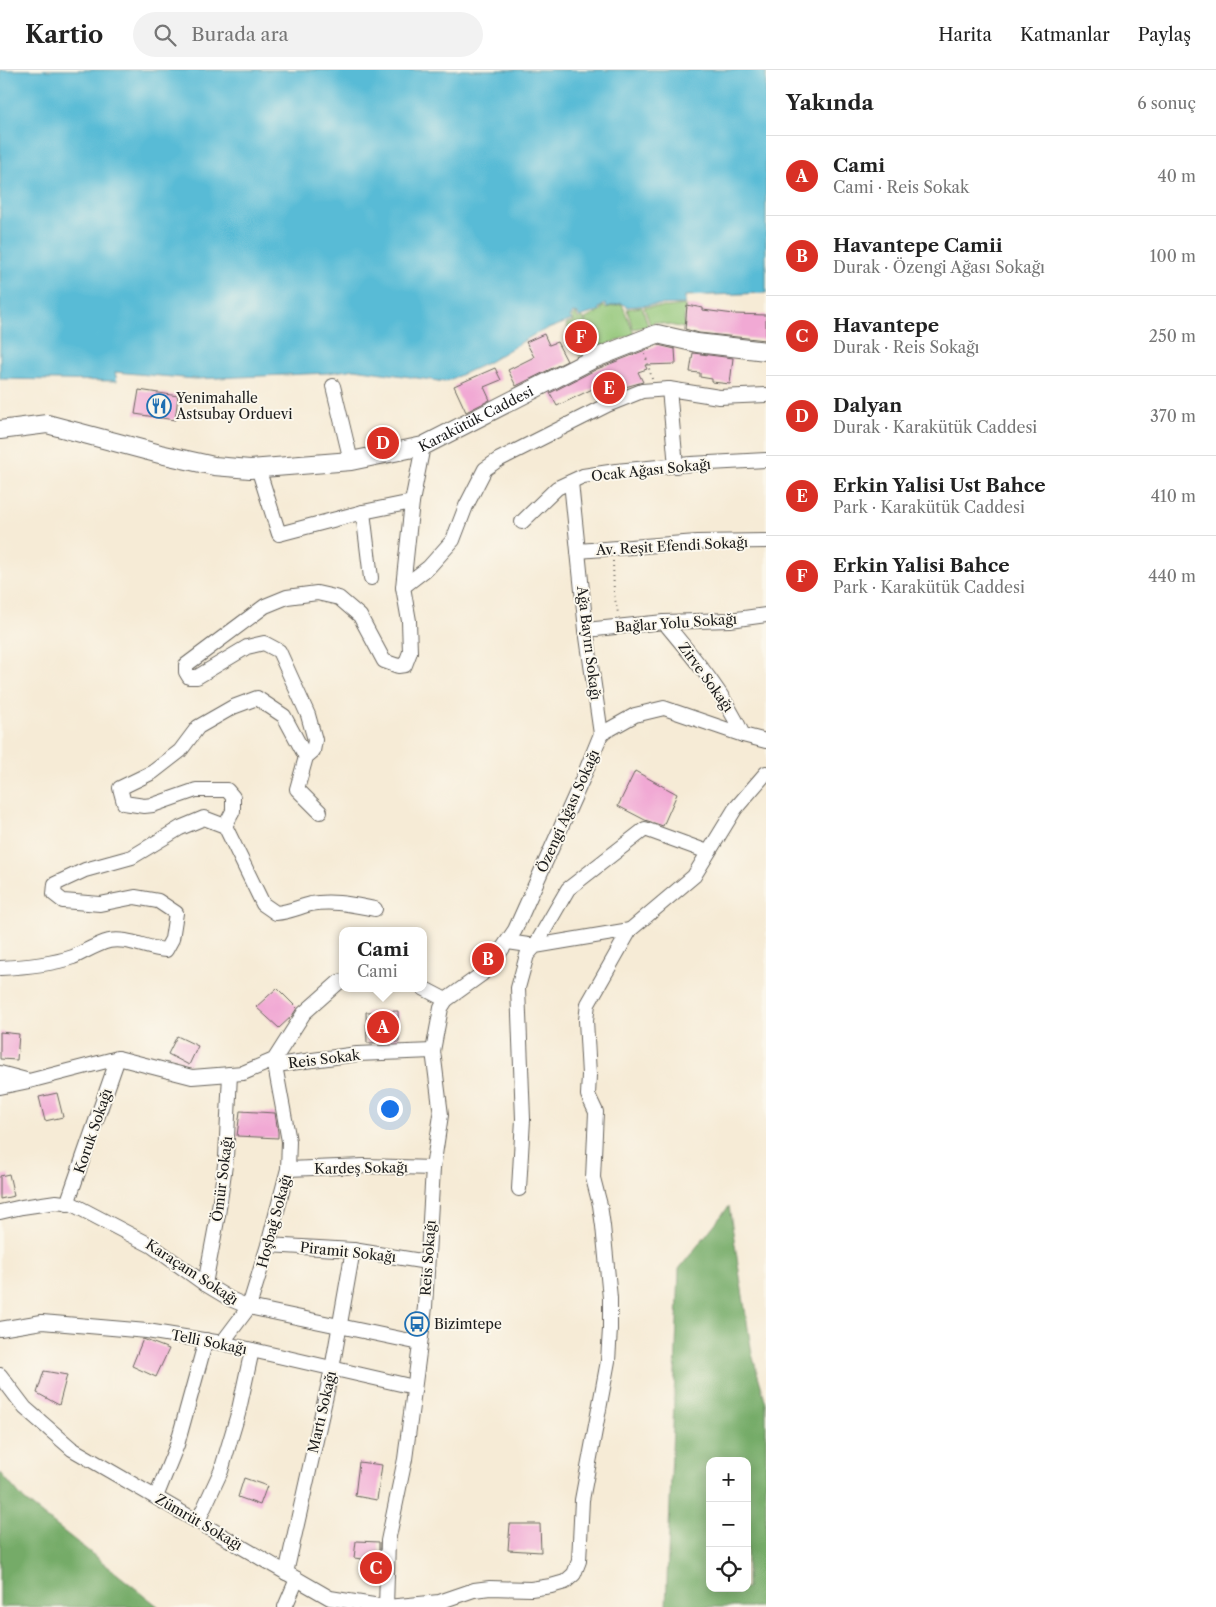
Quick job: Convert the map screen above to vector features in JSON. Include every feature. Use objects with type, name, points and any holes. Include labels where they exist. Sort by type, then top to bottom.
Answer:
[{"type":"main road","name":"Karakütük Caddesi","points":[[0,430],[47,424],[160,454],[214,466],[258,468],[351,461],[423,446],[593,359],[657,334],[697,343],[766,352]]},
{"type":"street","points":[[333,386],[351,461]]},
{"type":"street","points":[[669,389],[676,466]]},
{"type":"street","points":[[403,587],[429,567],[452,540],[466,506],[486,469],[498,460],[607,405],[642,391],[669,389],[720,397],[766,395]]},
{"type":"street","points":[[320,812],[298,788],[306,757],[313,751],[316,740],[308,715],[279,651],[264,643],[247,646],[197,678],[189,677],[186,672],[186,665],[265,606],[286,597],[317,593],[340,598],[360,616],[384,661],[398,666],[405,665],[410,652],[409,622],[403,587],[412,502],[423,446]]},
{"type":"street","name":"Ocak Ağası Sokağı","points":[[522,522],[556,488],[583,476],[616,471],[766,460]]},
{"type":"street","points":[[258,468],[279,534],[363,512],[412,502]]},
{"type":"street","name":"Ağa Bayırı Sokağı","points":[[571,482],[586,630],[601,734]]},
{"type":"street","points":[[363,512],[371,578]]},
{"type":"street","name":"Av. Reşit Efendi Sokağı","points":[[578,552],[697,542],[766,541]]},
{"type":"street","name":"Bağlar Yolu Sokağı","points":[[586,630],[664,622],[730,620],[766,615]]},
{"type":"street","name":"Zirve Sokağı","points":[[664,622],[714,684],[743,735]]},
{"type":"street","points":[[225,826],[233,811],[233,797],[227,790],[196,790],[153,805],[144,806],[124,804],[120,788],[153,772],[180,751],[198,727],[233,706],[257,698],[284,716],[306,757]]},
{"type":"street","name":"Özengi Ağası Sokağı","points":[[446,1000],[482,974],[508,942],[515,930],[601,734],[636,715],[664,708],[766,742]]},
{"type":"street","points":[[508,942],[535,946],[630,930],[694,876],[734,809],[766,773]]},
{"type":"street","points":[[0,968],[23,967],[71,957],[109,941],[133,942],[153,949],[166,950],[172,939],[176,913],[158,901],[135,897],[100,904],[63,901],[54,894],[55,884],[85,870],[132,857],[180,828],[204,818],[225,826],[264,904],[276,913],[290,912],[311,904],[337,902],[375,909]]},
{"type":"street","points":[[519,1189],[523,1118],[518,988],[527,955],[535,946],[568,889],[645,829],[708,852]]},
{"type":"street","name":"Zümrüt Sokağı","points":[[0,1375],[24,1408],[72,1449],[330,1598],[386,1607],[440,1602],[474,1590],[490,1588],[531,1589],[565,1582],[574,1574],[579,1561],[582,1500],[608,1361],[610,1329],[610,1298],[603,1226],[593,1178],[596,1112],[588,1095],[589,1074],[586,1020],[588,1004],[630,930]]},
{"type":"street","points":[[275,1062],[304,1013],[339,983]]},
{"type":"street","points":[[427,990],[446,1000]]},
{"type":"street","name":"Reis Sokağı","points":[[386,1607],[388,1540],[405,1460],[425,1307],[433,1168],[441,1114],[433,1051],[441,1008],[446,1000]]},
{"type":"street","name":"Reis Sokak","points":[[118,1058],[192,1077],[243,1073],[275,1062],[357,1054],[433,1051]]},
{"type":"street","points":[[0,1087],[118,1058]]},
{"type":"street","name":"Koruk Sokağı","points":[[67,1204],[118,1058]]},
{"type":"street","name":"Hoşbağ Sokağı","points":[[222,1343],[249,1307],[288,1169],[289,1141],[275,1062]]},
{"type":"street","points":[[0,1073],[29,1081]]},
{"type":"street","name":"Ömür Sokağı","points":[[205,1284],[218,1216],[226,1158],[230,1074]]},
{"type":"street","name":"Kardeş Sokağı","points":[[288,1169],[364,1166],[433,1168]]},
{"type":"street","name":"Karaçam Sokağı","points":[[0,1212],[22,1206],[56,1202],[72,1204],[152,1246],[205,1284],[230,1299],[249,1307],[420,1343]]},
{"type":"street","name":"Piramit Sokağı","points":[[268,1244],[353,1250],[427,1262]]},
{"type":"street","name":"Martı Sokağı","points":[[285,1607],[332,1369],[353,1250]]},
{"type":"street","name":"Telli Sokağı","points":[[0,1329],[42,1322],[148,1331],[222,1343],[414,1387]]},
{"type":"street","points":[[156,1496],[178,1445],[206,1340]]},
{"type":"street","points":[[198,1521],[221,1471],[238,1414],[252,1350]]},
{"type":"path","points":[[641,340],[655,390]]},
{"type":"path","points":[[616,548],[613,560],[614,594],[620,626]]},
{"type":"green space","points":[[622,304],[634,334],[597,348],[585,319],[601,311],[601,308],[604,306],[606,308]]},
{"type":"green space","points":[[685,305],[684,328],[655,322],[650,325],[644,307],[668,307]]},
{"type":"green space","points":[[642,307],[648,326],[633,329],[627,309]]},
{"type":"green space","points":[[576,314],[578,319],[583,317],[596,349],[579,356],[566,324],[574,321],[572,316]]},
{"type":"green space","points":[[729,1206],[752,1354],[766,1403],[766,1607],[666,1607],[679,1269]]},
{"type":"green space","points":[[0,1472],[24,1500],[159,1607],[0,1607]]},
{"type":"water","points":[[0,70],[766,70],[766,293],[685,296],[685,304],[626,307],[622,303],[607,307],[605,304],[599,308],[599,311],[579,317],[578,314],[573,313],[570,317],[572,320],[537,333],[487,363],[445,382],[355,369],[328,373],[195,379],[115,372],[117,381],[0,379]]},
{"type":"building","points":[[687,305],[703,308],[703,310],[734,314],[766,315],[766,340],[699,333],[685,329]]},
{"type":"building","points":[[544,334],[549,345],[557,342],[567,361],[516,386],[508,370],[534,357],[526,342]]},
{"type":"building","points":[[658,345],[675,349],[676,364],[645,365],[647,369],[638,372],[643,382],[625,387],[616,392],[611,380],[557,406],[550,393],[597,369]]},
{"type":"building","points":[[693,353],[733,358],[730,384],[712,382],[712,379],[700,377],[700,373],[690,372]]},
{"type":"building","points":[[495,368],[501,380],[484,387],[490,400],[466,412],[454,386]]},
{"type":"building","points":[[139,390],[178,396],[175,420],[135,414]]},
{"type":"building","points":[[635,771],[677,794],[663,826],[645,820],[618,806]]},
{"type":"building","points":[[277,988],[297,1008],[292,1016],[279,1028],[256,1007]]},
{"type":"building","points":[[398,1011],[399,1042],[367,1043],[366,1012]]},
{"type":"building","points":[[0,1032],[19,1034],[17,1060],[0,1059]]},
{"type":"building","points":[[177,1036],[198,1046],[189,1065],[168,1054]]},
{"type":"building","points":[[57,1093],[63,1117],[45,1121],[39,1097]]},
{"type":"building","points":[[240,1111],[275,1113],[278,1138],[237,1136]]},
{"type":"building","points":[[9,1174],[14,1196],[0,1199],[0,1176]]},
{"type":"building","points":[[143,1339],[169,1349],[156,1377],[132,1366]]},
{"type":"building","points":[[44,1371],[67,1375],[59,1405],[37,1393]]},
{"type":"building","points":[[359,1462],[382,1465],[377,1500],[355,1496]]},
{"type":"building","points":[[244,1478],[267,1486],[260,1505],[238,1497]]},
{"type":"building","points":[[510,1524],[540,1524],[541,1552],[508,1550]]},
{"type":"building","points":[[356,1541],[379,1542],[379,1561],[354,1558]]},
{"type":"place","name":"Erkin Yalisi Bahce","points":[[581,337]]},
{"type":"place","name":"Erkin Yalisi Ust Bahce","points":[[609,388]]},
{"type":"place","name":"Yenimahalle Astsubay Orduevi","points":[[159,406]]},
{"type":"place","name":"Dalyan","points":[[383,443]]},
{"type":"place","name":"Havantepe Camii","points":[[488,959]]},
{"type":"place","name":"Cami","points":[[383,1027]]},
{"type":"place","name":"Bizimtepe","points":[[417,1324]]},
{"type":"place","name":"Havantepe","points":[[376,1568]]}]
